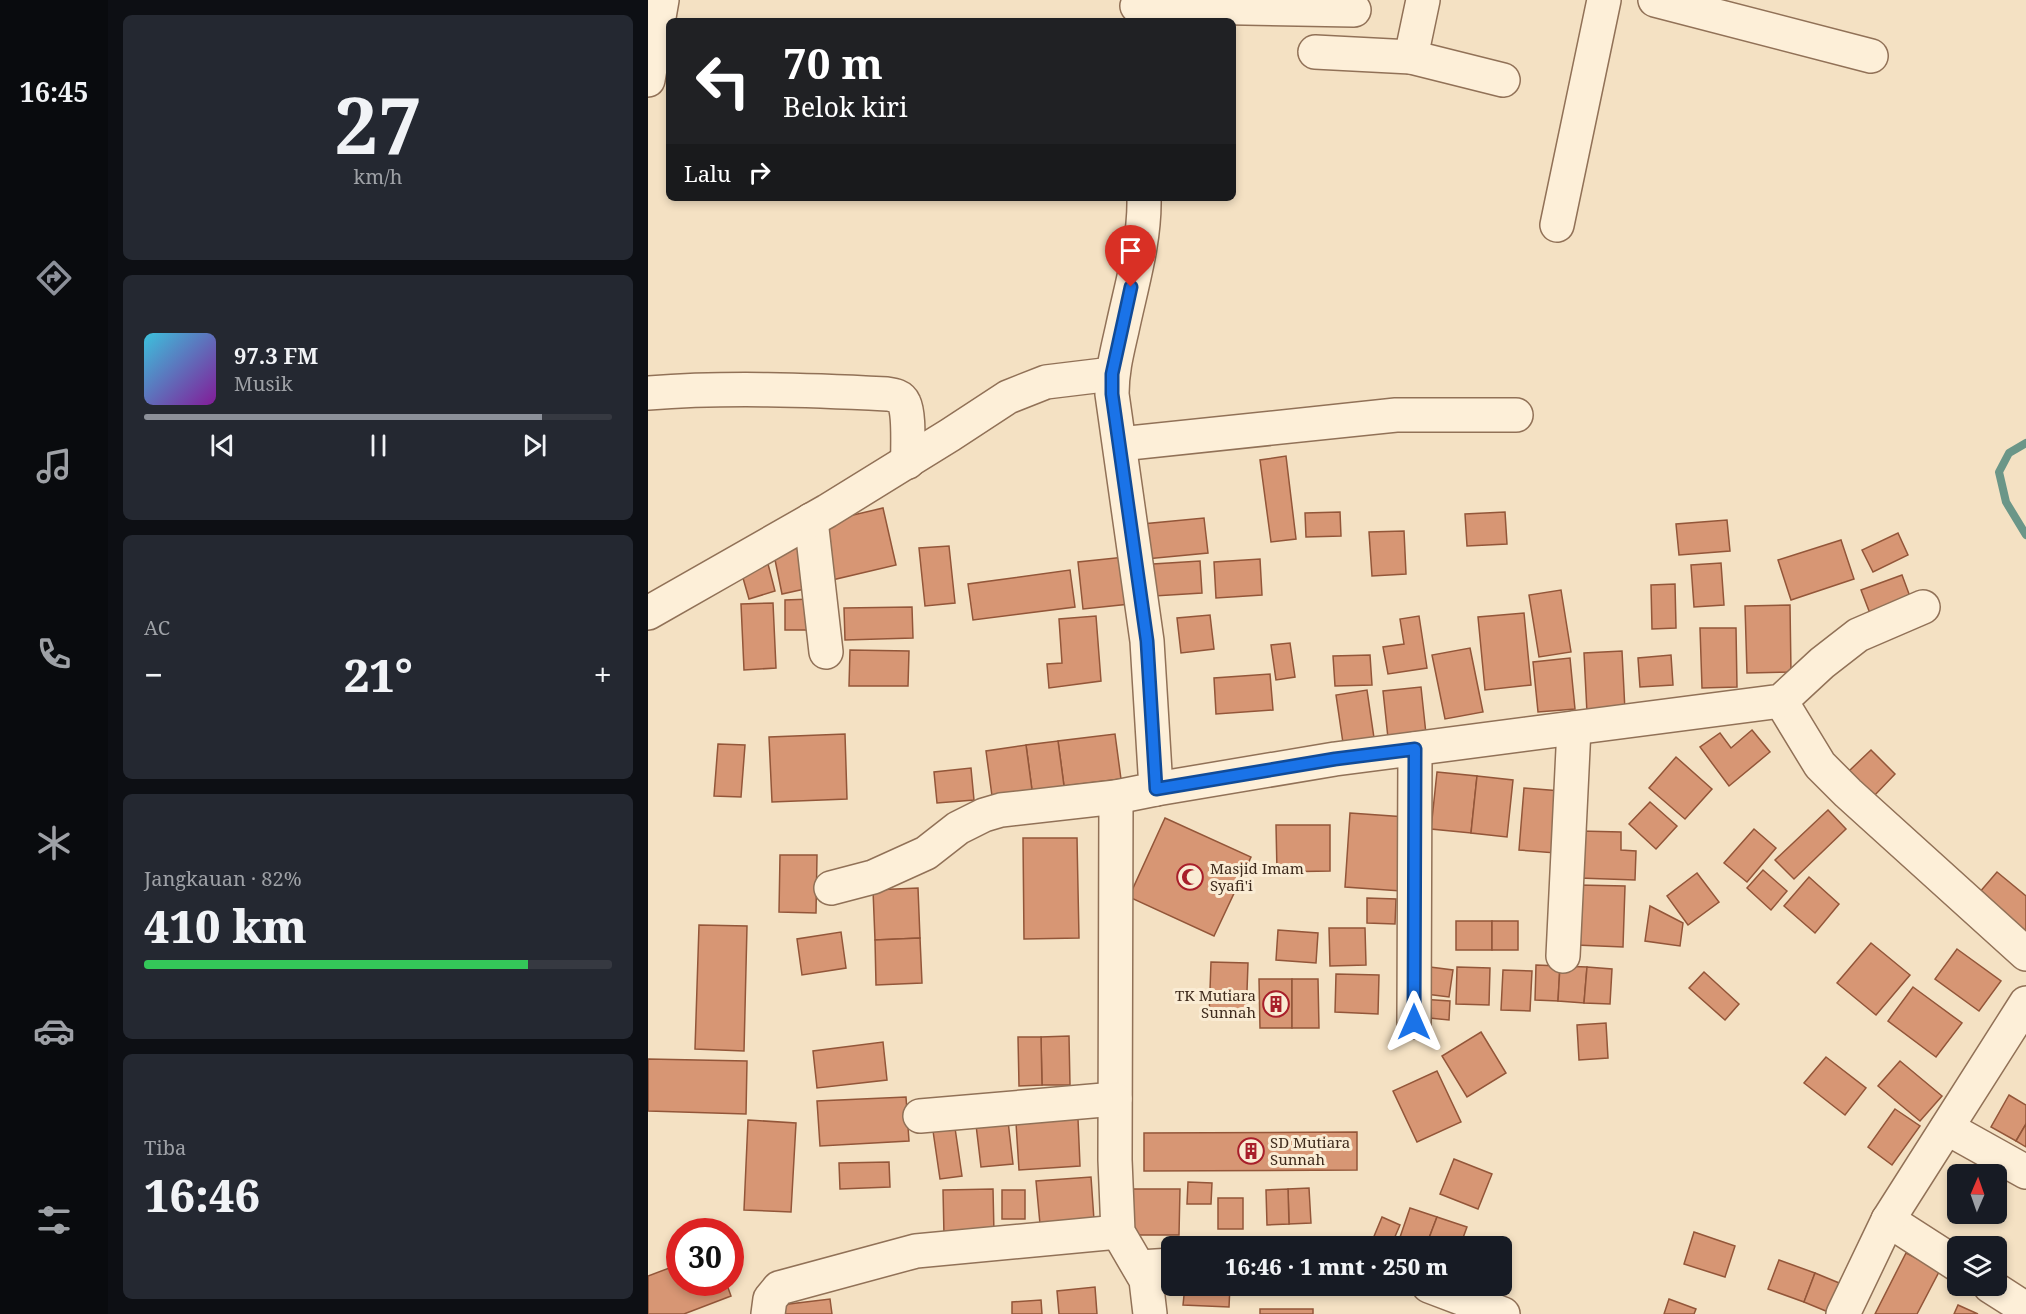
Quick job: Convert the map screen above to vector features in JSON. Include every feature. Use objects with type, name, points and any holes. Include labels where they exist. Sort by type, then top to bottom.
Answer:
[{"type":"street","points":[[648,80],[662,0]]},
{"type":"street","points":[[1411,57],[1423,0]]},
{"type":"street","points":[[1557,225],[1604,0]]},
{"type":"street","points":[[1655,0],[1871,56]]},
{"type":"street","points":[[1137,9],[1354,10]]},
{"type":"street","points":[[1315,52],[1411,57],[1503,80]]},
{"type":"street","points":[[1144,201],[1136,265],[1112,374],[1112,394],[1147,641],[1156,789]]},
{"type":"street","points":[[648,613],[908,462],[1008,397],[1047,382],[1112,374]]},
{"type":"street","points":[[648,393],[806,390],[897,396],[904,402],[908,462]]},
{"type":"street","points":[[1120,444],[1396,415],[1516,415]]},
{"type":"street","points":[[811,520],[826,652]]},
{"type":"street","points":[[831,888],[873,877],[926,853],[958,828],[984,815],[1001,810],[1116,796],[1335,759],[1782,704],[1822,663],[1858,636],[1923,607]]},
{"type":"street","points":[[1782,704],[1820,765],[2026,954]]},
{"type":"street","points":[[1563,956],[1574,728]]},
{"type":"street","points":[[1414,1022],[1415,749]]},
{"type":"street","points":[[1116,796],[1115,1160],[1119,1234],[1150,1265],[1148,1288],[1150,1314]]},
{"type":"street","points":[[1843,1314],[1888,1220],[2026,1003]]},
{"type":"street","points":[[920,1116],[1115,1099]]},
{"type":"street","points":[[1947,1128],[2026,1172]]},
{"type":"street","points":[[1888,1220],[1947,1258]]},
{"type":"street","points":[[768,1314],[768,1305],[774,1292],[786,1284],[916,1251],[1119,1234]]},
{"type":"street","points":[[1455,1296],[1503,1314]]},
{"type":"street","points":[[2006,1296],[2026,1309]]},
{"type":"building","points":[[1286,456],[1296,539],[1271,542],[1260,460]]},
{"type":"building","points":[[883,508],[896,565],[832,580],[819,523]]},
{"type":"building","points":[[1340,512],[1341,536],[1306,537],[1305,513]]},
{"type":"building","points":[[1505,512],[1507,544],[1467,546],[1465,514]]},
{"type":"building","points":[[1204,518],[1208,553],[1146,559],[1142,524]]},
{"type":"building","points":[[1727,520],[1730,551],[1679,555],[1676,524]]},
{"type":"building","points":[[1404,531],[1406,574],[1372,576],[1369,532]]},
{"type":"building","points":[[1898,533],[1908,555],[1873,572],[1862,550]]},
{"type":"building","points":[[1841,540],[1854,579],[1791,600],[1778,560]]},
{"type":"building","points":[[805,543],[814,587],[782,594],[773,550]]},
{"type":"building","points":[[949,546],[955,603],[925,606],[919,548]]},
{"type":"building","points":[[1125,557],[1130,604],[1083,609],[1078,562]]},
{"type":"building","points":[[1260,559],[1262,595],[1216,598],[1214,562]]},
{"type":"building","points":[[1200,561],[1202,593],[1154,596],[1153,564]]},
{"type":"building","points":[[1721,563],[1724,605],[1694,607],[1691,565]]},
{"type":"building","points":[[768,564],[775,591],[749,599],[741,571]]},
{"type":"building","points":[[1070,570],[1075,607],[973,620],[968,584]]},
{"type":"building","points":[[1902,575],[1912,602],[1871,616],[1861,590]]},
{"type":"building","points":[[1675,584],[1676,628],[1652,629],[1651,585]]},
{"type":"building","points":[[1561,590],[1571,652],[1539,657],[1529,595]]},
{"type":"building","points":[[812,599],[812,630],[785,630],[785,600]]},
{"type":"building","points":[[773,603],[776,668],[744,670],[741,604]]},
{"type":"building","points":[[1790,605],[1791,672],[1747,673],[1745,606]]},
{"type":"building","points":[[912,607],[913,638],[845,640],[844,608]]},
{"type":"building","points":[[1524,613],[1531,685],[1485,690],[1478,617]]},
{"type":"building","points":[[1210,615],[1214,649],[1181,653],[1177,618]]},
{"type":"building","points":[[1096,616],[1101,681],[1049,688],[1047,664],[1062,663],[1059,619]]},
{"type":"building","points":[[1419,616],[1427,668],[1388,674],[1383,647],[1404,644],[1400,619]]},
{"type":"building","points":[[1700,628],[1736,628],[1737,687],[1702,688]]},
{"type":"building","points":[[1290,643],[1295,677],[1276,680],[1271,645]]},
{"type":"building","points":[[1470,648],[1483,712],[1445,719],[1432,655]]},
{"type":"building","points":[[850,650],[909,651],[908,686],[849,686]]},
{"type":"building","points":[[1622,651],[1625,711],[1587,713],[1584,653]]},
{"type":"building","points":[[1370,655],[1372,685],[1335,686],[1333,656]]},
{"type":"building","points":[[1671,655],[1673,685],[1640,687],[1638,658]]},
{"type":"building","points":[[1570,658],[1575,709],[1538,712],[1533,662]]},
{"type":"building","points":[[1270,674],[1273,710],[1216,714],[1214,678]]},
{"type":"building","points":[[1421,687],[1426,734],[1388,738],[1383,691]]},
{"type":"building","points":[[1367,690],[1374,738],[1343,743],[1336,695]]},
{"type":"building","points":[[1752,730],[1770,752],[1729,786],[1700,747],[1720,733],[1731,748]]},
{"type":"building","points":[[845,734],[847,799],[772,802],[769,737]]},
{"type":"building","points":[[1115,734],[1121,779],[1064,786],[1058,741]]},
{"type":"building","points":[[1058,741],[1064,786],[1032,790],[1026,745]]},
{"type":"building","points":[[718,744],[745,745],[741,797],[714,796]]},
{"type":"building","points":[[1026,745],[1032,790],[992,796],[986,751]]},
{"type":"building","points":[[1871,750],[1895,774],[1874,796],[1849,771]]},
{"type":"building","points":[[1676,757],[1712,789],[1685,819],[1649,788]]},
{"type":"building","points":[[971,768],[974,800],[937,803],[934,772]]},
{"type":"building","points":[[1437,772],[1477,776],[1471,833],[1431,829]]},
{"type":"building","points":[[1477,776],[1513,780],[1507,837],[1471,833]]},
{"type":"building","points":[[1524,788],[1561,791],[1556,853],[1519,850]]},
{"type":"building","points":[[1650,802],[1677,826],[1656,849],[1629,824]]},
{"type":"building","points":[[1828,810],[1846,829],[1794,879],[1775,860]]},
{"type":"building","points":[[1350,813],[1406,817],[1401,891],[1345,887]]},
{"type":"building","name":"Masjid Imam Syafi'i","points":[[1165,818],[1251,857],[1214,936],[1129,897]]},
{"type":"building","points":[[1276,825],[1330,825],[1330,871],[1277,872]]},
{"type":"building","points":[[1754,829],[1776,848],[1747,882],[1724,863]]},
{"type":"building","points":[[1580,831],[1621,832],[1621,850],[1636,851],[1635,880],[1579,878]]},
{"type":"building","points":[[1023,838],[1077,838],[1079,938],[1024,939]]},
{"type":"building","points":[[780,855],[817,855],[816,913],[779,912]]},
{"type":"building","points":[[1763,870],[1787,891],[1771,910],[1747,888]]},
{"type":"building","points":[[1997,872],[2026,896],[2026,930],[2019,938],[1973,900]]},
{"type":"building","points":[[1697,873],[1719,902],[1688,925],[1667,896]]},
{"type":"building","points":[[1809,877],[1839,904],[1815,933],[1784,906]]},
{"type":"building","points":[[1578,885],[1625,886],[1623,947],[1576,945]]},
{"type":"building","points":[[918,888],[920,938],[875,940],[873,890]]},
{"type":"building","points":[[1367,898],[1396,899],[1395,924],[1367,923]]},
{"type":"building","points":[[1650,906],[1683,923],[1680,946],[1645,941]]},
{"type":"building","points":[[1456,921],[1492,921],[1492,950],[1456,950]]},
{"type":"building","points":[[1492,921],[1518,921],[1518,950],[1492,950]]},
{"type":"building","points":[[699,925],[747,926],[744,1051],[695,1049]]},
{"type":"building","points":[[1329,928],[1365,928],[1366,965],[1330,966]]},
{"type":"building","points":[[1278,930],[1318,933],[1316,963],[1276,960]]},
{"type":"building","points":[[841,932],[846,968],[802,975],[797,939]]},
{"type":"building","points":[[920,938],[922,983],[876,985],[875,940]]},
{"type":"building","points":[[1871,943],[1910,975],[1876,1015],[1837,983]]},
{"type":"building","points":[[1957,949],[2001,981],[1979,1011],[1935,979]]},
{"type":"building","points":[[1211,962],[1248,963],[1246,1019],[1209,1017]]},
{"type":"building","points":[[1536,965],[1560,966],[1558,1001],[1535,1000]]},
{"type":"building","points":[[1560,966],[1587,967],[1584,1003],[1558,1001]]},
{"type":"building","points":[[1430,967],[1453,970],[1449,997],[1426,994]]},
{"type":"building","points":[[1457,967],[1490,968],[1489,1005],[1456,1004]]},
{"type":"building","points":[[1587,967],[1612,969],[1610,1004],[1584,1003]]},
{"type":"building","points":[[1503,970],[1532,971],[1530,1011],[1501,1010]]},
{"type":"building","points":[[1704,972],[1739,1004],[1725,1020],[1689,988]]},
{"type":"building","points":[[1336,974],[1379,975],[1378,1014],[1335,1012]]},
{"type":"building","name":"TK Mutiara Sunnah","points":[[1259,979],[1292,979],[1292,1028],[1260,1028]]},
{"type":"building","name":"TK Mutiara Sunnah","points":[[1292,979],[1318,979],[1319,1028],[1292,1028]]},
{"type":"building","points":[[1913,987],[1962,1023],[1936,1057],[1888,1021]]},
{"type":"building","points":[[1420,999],[1450,1001],[1449,1020],[1419,1017]]},
{"type":"building","points":[[1606,1023],[1608,1058],[1579,1060],[1577,1025]]},
{"type":"building","points":[[1481,1032],[1506,1073],[1467,1097],[1442,1056]]},
{"type":"building","points":[[1069,1036],[1070,1085],[1042,1085],[1041,1037]]},
{"type":"building","points":[[1018,1037],[1041,1037],[1042,1085],[1019,1086]]},
{"type":"building","points":[[883,1042],[887,1080],[817,1088],[813,1051]]},
{"type":"building","points":[[1826,1057],[1866,1088],[1845,1115],[1804,1083]]},
{"type":"building","points":[[648,1059],[747,1061],[746,1114],[648,1111]]},
{"type":"building","points":[[1900,1061],[1942,1096],[1920,1121],[1878,1086]]},
{"type":"building","points":[[1437,1071],[1461,1122],[1417,1142],[1393,1091]]},
{"type":"building","points":[[2009,1095],[2026,1105],[2026,1124],[2016,1141],[1991,1127]]},
{"type":"building","points":[[906,1097],[909,1141],[820,1146],[817,1101]]},
{"type":"building","points":[[1895,1109],[1920,1126],[1892,1165],[1868,1147]]},
{"type":"building","points":[[1078,1119],[1080,1166],[1019,1170],[1016,1123]]},
{"type":"building","points":[[748,1120],[796,1123],[791,1212],[744,1210]]},
{"type":"building","points":[[1008,1121],[1013,1164],[981,1167],[976,1125]]},
{"type":"building","points":[[2026,1124],[2026,1147],[2016,1141]]},
{"type":"building","points":[[955,1128],[962,1176],[940,1179],[933,1131]]},
{"type":"building","name":"SD Mutiara Sunnah","points":[[1357,1132],[1357,1170],[1144,1171],[1144,1133]]},
{"type":"building","points":[[1454,1159],[1492,1174],[1478,1209],[1440,1194]]},
{"type":"building","points":[[889,1162],[890,1187],[840,1189],[839,1163]]},
{"type":"building","points":[[1091,1177],[1094,1220],[1040,1224],[1036,1181]]},
{"type":"building","points":[[1188,1182],[1212,1183],[1211,1204],[1187,1204]]},
{"type":"building","points":[[1309,1188],[1311,1223],[1289,1224],[1288,1189]]},
{"type":"building","points":[[993,1189],[994,1234],[944,1236],[943,1190]]},
{"type":"building","points":[[1131,1189],[1180,1189],[1179,1235],[1131,1235]]},
{"type":"building","points":[[1288,1189],[1289,1224],[1267,1225],[1266,1190]]},
{"type":"building","points":[[1002,1190],[1025,1190],[1025,1219],[1002,1219]]},
{"type":"building","points":[[1218,1198],[1243,1198],[1243,1229],[1218,1229]]},
{"type":"building","points":[[1410,1208],[1437,1217],[1430,1236],[1400,1236]]},
{"type":"building","points":[[1382,1217],[1400,1225],[1395,1236],[1374,1236]]},
{"type":"building","points":[[1437,1217],[1467,1227],[1464,1236],[1430,1236]]},
{"type":"building","points":[[1694,1232],[1735,1246],[1725,1277],[1684,1264]]},
{"type":"building","points":[[1906,1253],[1940,1270],[1917,1314],[1875,1314]]},
{"type":"building","points":[[1779,1260],[1815,1273],[1804,1302],[1768,1289]]},
{"type":"building","points":[[666,1269],[666,1296],[731,1296],[684,1314],[648,1314],[648,1276]]},
{"type":"building","points":[[1815,1273],[1844,1285],[1833,1314],[1804,1302]]},
{"type":"building","points":[[1095,1287],[1097,1314],[1059,1314],[1057,1291]]},
{"type":"building","points":[[1184,1296],[1230,1296],[1229,1307],[1183,1305]]},
{"type":"building","points":[[830,1299],[832,1314],[783,1314],[781,1305]]},
{"type":"building","points":[[1669,1299],[1696,1309],[1694,1314],[1664,1314]]},
{"type":"building","points":[[1041,1300],[1042,1314],[1012,1314],[1012,1302]]},
{"type":"building","points":[[1958,1305],[1978,1314],[1954,1314]]},
{"type":"building","points":[[1260,1309],[1313,1309],[1313,1314],[1260,1314]]},
{"type":"waterway","points":[[2026,443],[2009,453],[1999,472],[2006,502],[2026,535]]},
{"type":"place","name":"Masjid Imam Syafi'i","points":[[1190,877]]},
{"type":"place","name":"TK Mutiara Sunnah","points":[[1276,1004]]},
{"type":"place","name":"SD Mutiara Sunnah","points":[[1251,1151]]},
{"type":"route","points":[[1131,287],[1112,374],[1112,394],[1147,641],[1156,789],[1335,759],[1415,749],[1414,1022]]}]
